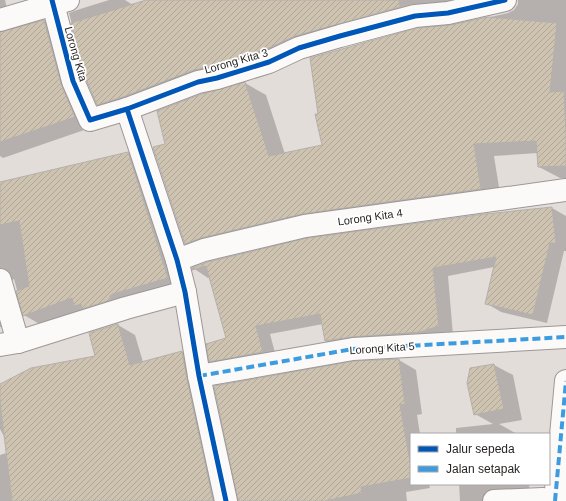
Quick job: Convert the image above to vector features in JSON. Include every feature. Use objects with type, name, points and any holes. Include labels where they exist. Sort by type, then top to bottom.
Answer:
[{"type":"street","name":"Lorong Kita 3","points":[[127,109],[198,82],[217,78],[269,62],[299,48],[340,36],[414,16],[448,12],[505,0]]},
{"type":"street","name":"Lorong Kita","points":[[57,2],[73,81],[90,120],[127,109]]},
{"type":"street","points":[[0,20],[57,2]]},
{"type":"street","points":[[127,109],[177,260],[185,292],[199,376],[226,501]]},
{"type":"street","name":"Lorong Kita 4","points":[[177,260],[204,250],[305,226],[566,190]]},
{"type":"street","points":[[0,280],[9,344],[126,308],[185,292]]},
{"type":"street","name":"Lorong Kita 5","points":[[199,376],[353,348],[566,337]]},
{"type":"street","points":[[494,501],[543,499],[555,501],[566,381]]},
{"type":"building","points":[[146,0],[399,0],[400,7],[295,36],[264,50],[214,66],[194,70],[123,97],[97,105],[85,77],[71,23]]},
{"type":"building","points":[[488,17],[557,23],[550,92],[564,91],[566,166],[538,167],[536,141],[474,144],[481,189],[302,214],[201,238],[185,244],[153,147],[165,144],[157,111],[202,94],[245,82],[269,156],[322,145],[315,114],[318,114],[310,58],[417,28],[451,25]]},
{"type":"building","points":[[44,20],[61,84],[75,117],[0,142],[0,32]]},
{"type":"building","points":[[128,152],[168,278],[113,294],[110,296],[111,300],[82,309],[81,304],[74,306],[72,298],[23,316],[16,291],[29,286],[19,221],[0,225],[0,182]]},
{"type":"building","points":[[552,207],[556,243],[550,243],[533,315],[485,304],[496,257],[433,268],[439,326],[420,332],[352,337],[325,341],[320,314],[256,326],[263,352],[209,362],[206,344],[226,338],[206,266],[192,270],[192,268],[208,262],[307,238],[485,214]]},
{"type":"building","points":[[118,324],[130,365],[182,351],[213,501],[12,501],[0,402],[0,384],[31,368],[95,356],[89,333]]},
{"type":"building","points":[[399,359],[405,404],[400,405],[410,461],[410,478],[361,487],[362,493],[325,501],[238,501],[214,386],[354,361]]},
{"type":"building","points":[[494,364],[504,409],[474,415],[467,383],[470,368]]},
{"type":"marked path","points":[[199,376],[353,349],[566,337]]},
{"type":"marked path","points":[[555,501],[566,381]]},
{"type":"cycle path","points":[[52,0],[73,81],[90,120],[127,109],[198,82],[217,78],[269,62],[299,48],[340,36],[415,16],[448,13],[505,0]]},
{"type":"cycle path","points":[[127,109],[177,260],[185,292],[199,376],[226,501]]}]
